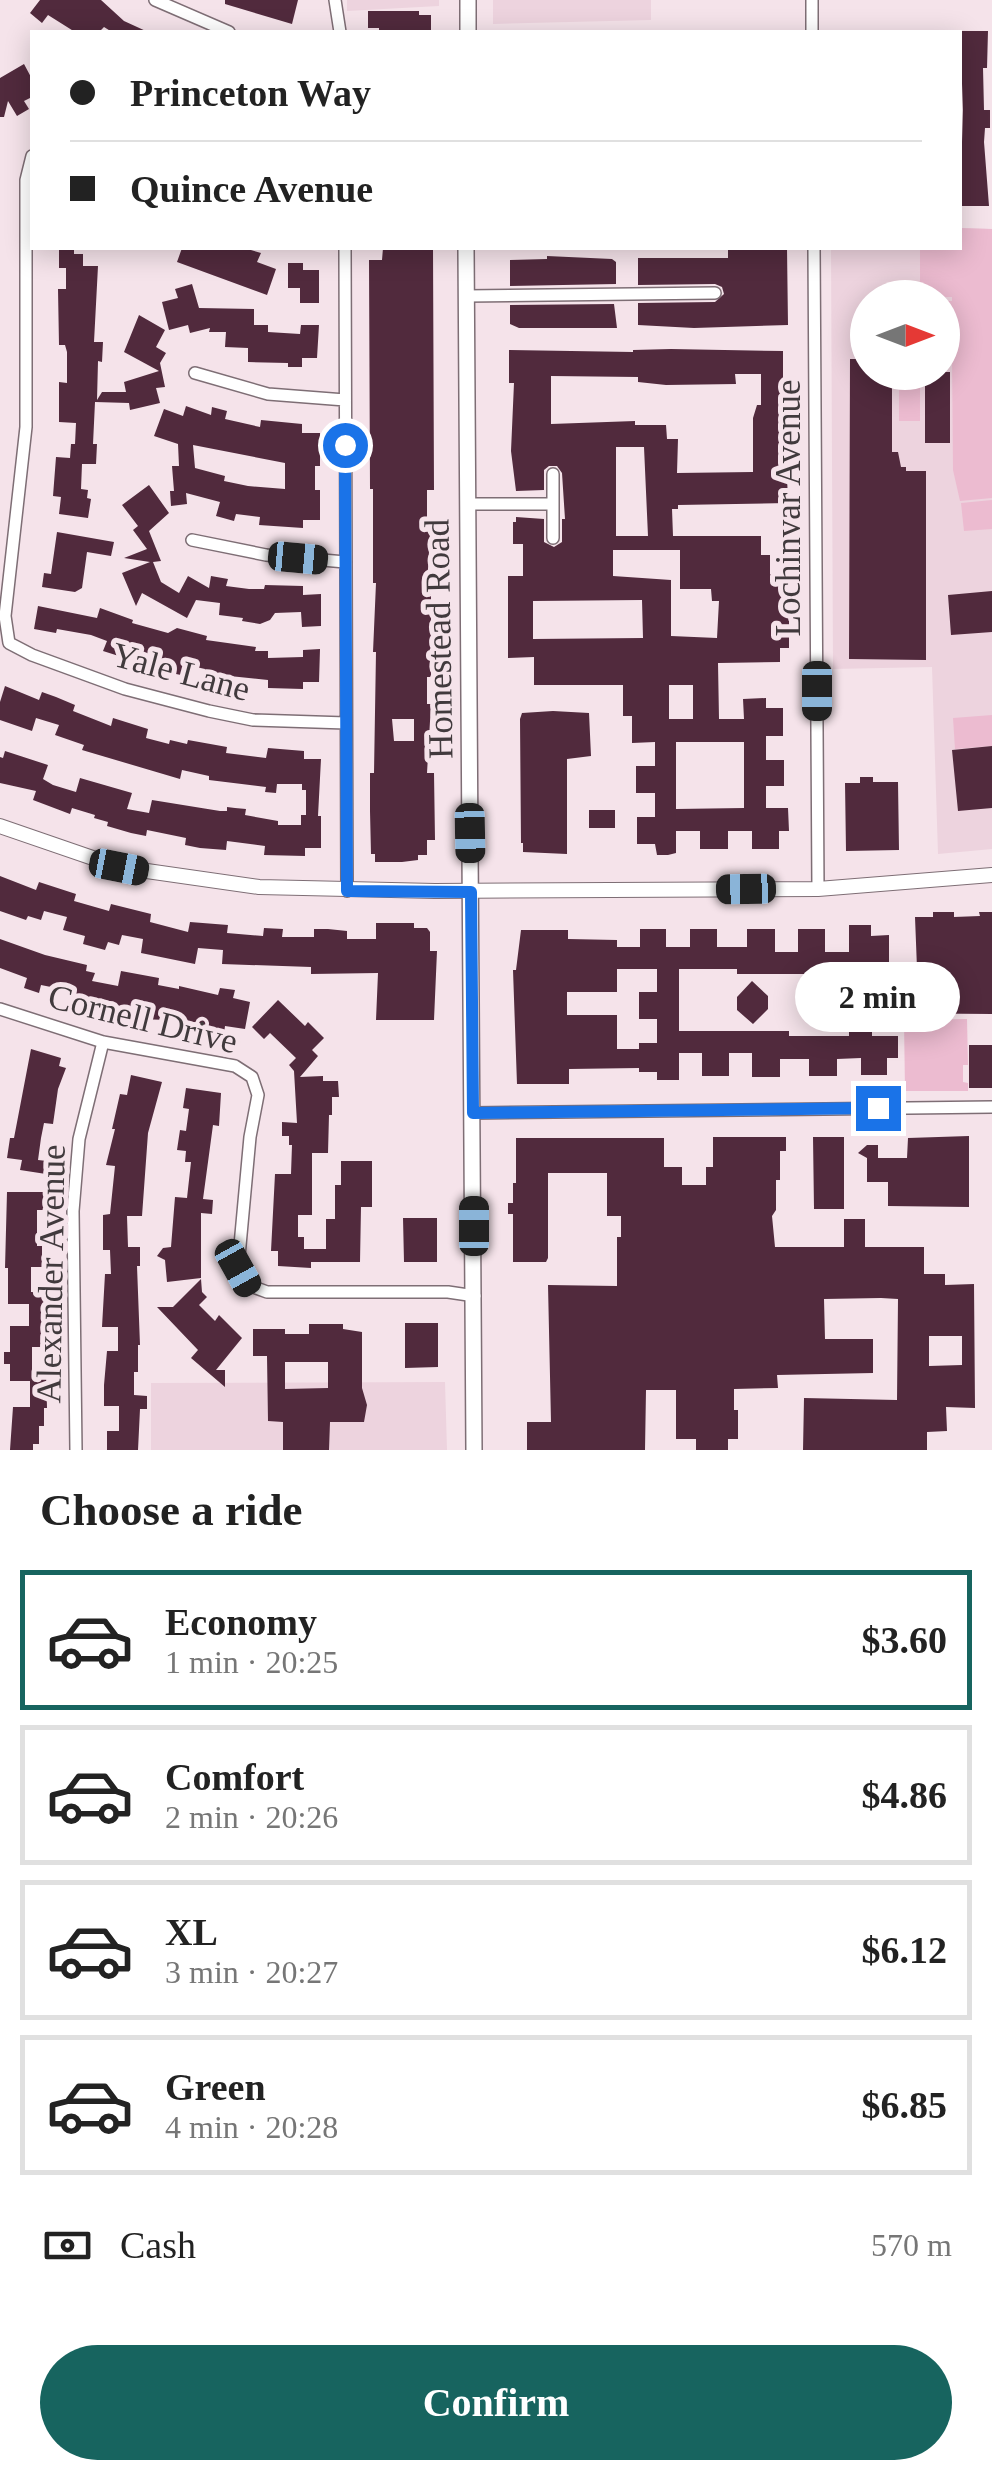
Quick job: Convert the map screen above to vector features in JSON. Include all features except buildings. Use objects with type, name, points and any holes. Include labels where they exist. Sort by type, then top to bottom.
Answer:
[{"type":"main road","points":[[468,0],[468,30]]},
{"type":"main road","name":"Homestead Road","points":[[466,250],[474,1450]]},
{"type":"street","points":[[155,0],[224,30]]},
{"type":"street","points":[[335,0],[340,30]]},
{"type":"street","points":[[812,0],[812,30]]},
{"type":"street","name":"Yale Lane","points":[[30,164],[26,180],[26,427],[6,616],[9,643],[125,689],[209,711],[254,720],[346,723]]},
{"type":"street","points":[[346,250],[347,891]]},
{"type":"street","name":"Lochinvar Avenue","points":[[814,250],[818,888]]},
{"type":"street","points":[[466,296],[715,293]]},
{"type":"street","points":[[195,373],[268,394],[344,400]]},
{"type":"street","points":[[553,474],[553,538]]},
{"type":"street","points":[[467,504],[553,504]]},
{"type":"street","points":[[192,540],[266,556],[346,562]]},
{"type":"street","points":[[0,826],[119,867],[260,888],[471,892],[818,888],[992,876]]},
{"type":"street","name":"Cornell Drive","points":[[0,1009],[102,1042],[235,1066],[252,1078],[258,1095],[250,1136],[238,1268],[248,1286],[266,1292],[448,1292],[474,1296]]},
{"type":"street","name":"Alexander Avenue","points":[[76,1450],[73,1211],[78,1138],[102,1042]]},
{"type":"street","points":[[473,1113],[992,1107]]},
{"type":"shaded area","points":[[347,0],[439,0],[439,6],[347,11]]},
{"type":"shaded area","points":[[493,0],[651,0],[651,20],[493,24]]},
{"type":"shaded area","points":[[962,228],[992,229],[992,849],[938,854],[932,667],[833,669],[831,250],[962,250]]},
{"type":"shaded area","points":[[962,228],[992,229],[992,498],[960,501],[953,470],[952,390],[960,390],[960,280],[920,280],[920,250],[962,250]]},
{"type":"shaded area","points":[[899,390],[920,390],[920,421],[899,421]]},
{"type":"shaded area","points":[[992,500],[992,529],[964,531],[961,503]]},
{"type":"shaded area","points":[[992,715],[992,746],[955,749],[953,718]]},
{"type":"shaded area","points":[[967,1019],[968,1065],[963,1065],[963,1082],[968,1083],[968,1091],[905,1091],[904,1020]]},
{"type":"shaded area","points":[[445,1382],[447,1450],[151,1450],[151,1383]]},
{"type":"route","points":[[345,445],[347,891],[471,892],[473,1113],[878,1108]]}]
